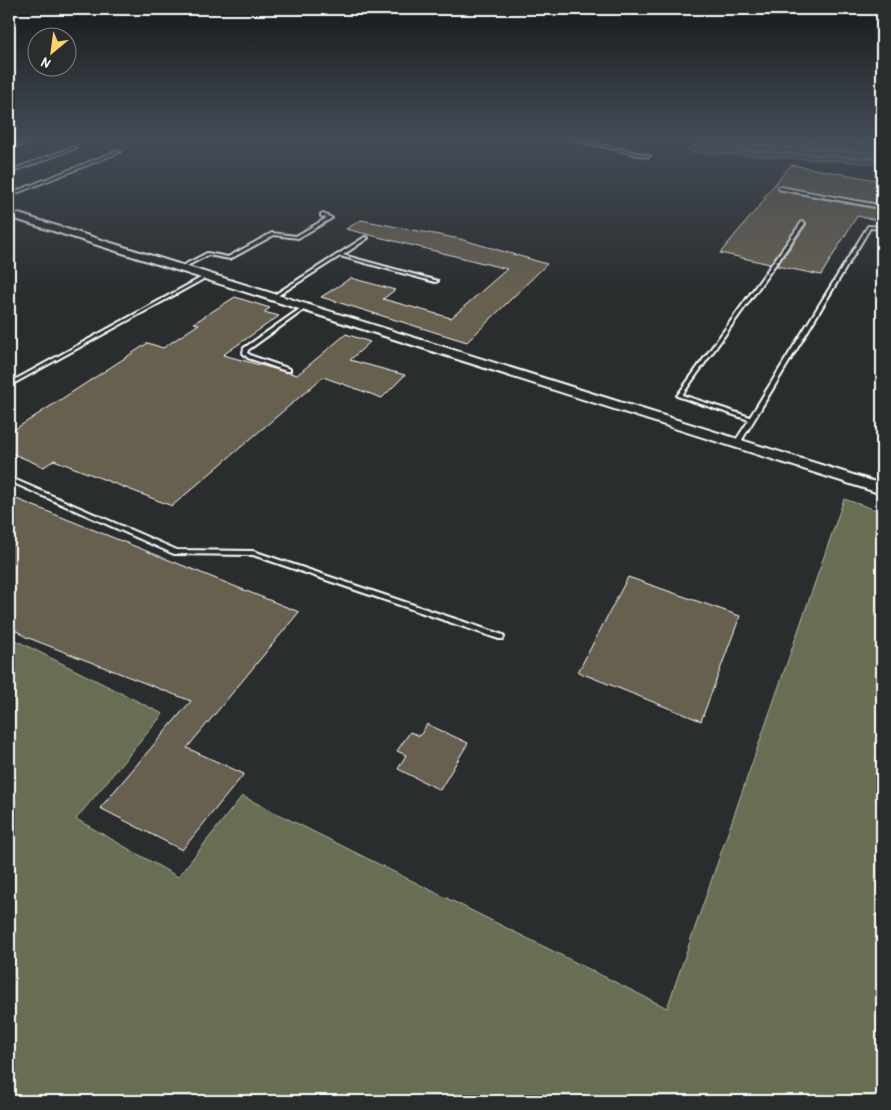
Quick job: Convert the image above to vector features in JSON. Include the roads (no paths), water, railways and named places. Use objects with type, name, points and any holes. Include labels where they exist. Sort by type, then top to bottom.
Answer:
[{"type":"street","points":[[9,214],[882,489]]},
{"type":"lane","points":[[9,195],[22,190]]},
{"type":"lane","points":[[790,190],[882,207]]},
{"type":"lane","points":[[180,268],[207,254],[229,258],[275,234],[297,237],[330,218],[322,215]]},
{"type":"lane","points":[[752,419],[679,396],[803,223]]},
{"type":"lane","points":[[737,443],[869,227],[882,228]]},
{"type":"lane","points":[[273,297],[366,238]]},
{"type":"lane","points":[[340,255],[436,282]]},
{"type":"lane","points":[[9,384],[207,276]]},
{"type":"lane","points":[[288,370],[250,357],[245,353],[246,349],[306,307]]},
{"type":"lane","points":[[9,479],[176,552],[253,553],[501,637]]}]
